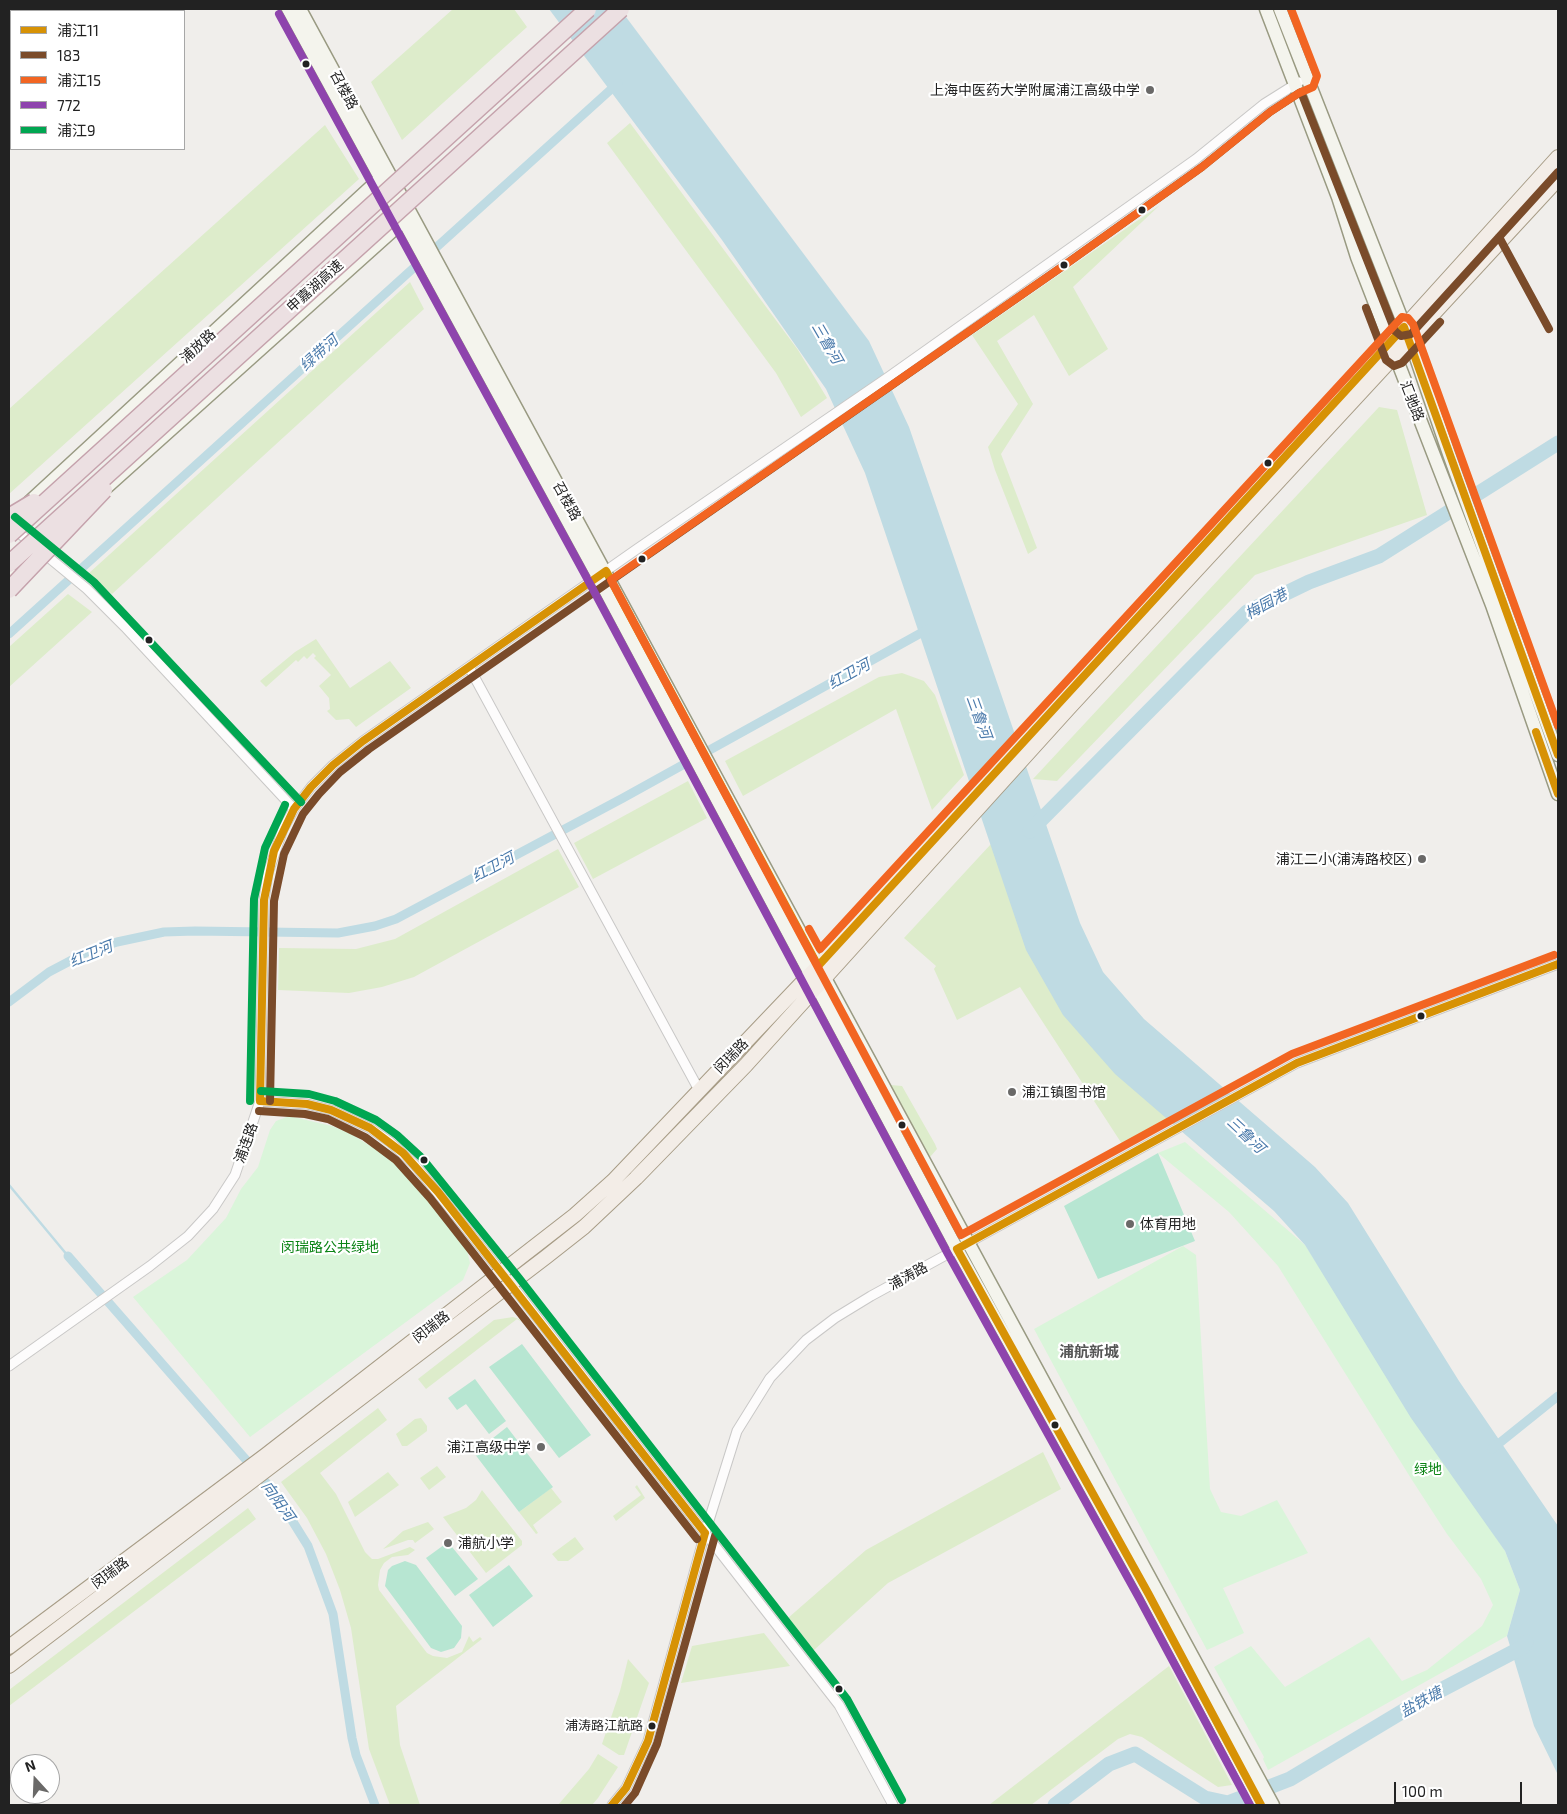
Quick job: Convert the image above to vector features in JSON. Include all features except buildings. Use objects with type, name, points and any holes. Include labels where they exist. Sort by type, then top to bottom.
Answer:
[{"type":"highway","name":"申嘉湖高速","points":[[9,535],[588,9]]},
{"type":"highway","name":"申嘉湖高速","points":[[9,564],[621,9]]},
{"type":"highway","points":[[9,590],[120,474],[157,429]]},
{"type":"highway","points":[[9,521],[68,482]]},
{"type":"main road","points":[[1022,751],[1389,341],[1404,327],[1558,157]]},
{"type":"main road","points":[[1022,751],[1410,340],[1558,179]]},
{"type":"main road","name":"闵瑞路","points":[[270,1460],[575,1215],[613,1181],[813,970],[970,800],[1022,751]]},
{"type":"main road","name":"闵瑞路","points":[[9,1647],[240,1482],[511,1284],[584,1227],[636,1178],[746,1065],[973,814],[1022,751]]},
{"type":"main road","name":"闵瑞路","points":[[9,1666],[240,1482]]},
{"type":"street","name":"召楼路","points":[[288,9],[384,174]]},
{"type":"street","name":"召楼路","points":[[300,9],[384,174]]},
{"type":"street","name":"汇驰路","points":[[1266,9],[1338,197],[1357,257],[1492,605],[1558,794]]},
{"type":"street","name":"汇驰路","points":[[1280,9],[1410,340],[1558,755]]},
{"type":"street","name":"浦连路","points":[[9,1366],[188,1236],[213,1209],[235,1175],[260,1101],[264,911],[268,873],[274,851],[294,809],[311,787],[333,764],[602,574],[888,378],[1196,159],[1264,104],[1294,84],[1307,79]]},
{"type":"street","points":[[9,575],[407,218],[384,174]]},
{"type":"street","name":"浦放路","points":[[9,521],[384,174]]},
{"type":"street","name":"召楼路","points":[[407,218],[602,574],[813,970]]},
{"type":"street","points":[[9,521],[38,549],[87,589],[125,627],[294,809]]},
{"type":"street","points":[[469,667],[699,1090]]},
{"type":"street","name":"浦涛路","points":[[612,1805],[626,1788],[648,1741],[705,1533],[736,1431],[751,1406],[785,1360],[835,1318],[962,1246],[1297,1063],[1328,1049],[1558,964]]},
{"type":"street","points":[[813,970],[1248,1768],[1273,1805]]},
{"type":"street","points":[[260,1101],[307,1104],[331,1110],[370,1128],[390,1142],[415,1165],[511,1284],[839,1705],[894,1805]]},
{"type":"street","points":[[1248,1768],[1261,1805]]},
{"type":"green space","points":[[453,9],[514,9],[527,27],[402,140],[371,82]]},
{"type":"green space","points":[[630,123],[798,350],[827,398],[801,417],[776,373],[607,143]]},
{"type":"green space","points":[[325,125],[359,179],[9,494],[9,409]]},
{"type":"green space","points":[[1160,205],[1073,287],[1108,349],[1069,376],[1034,315],[997,341],[1033,404],[1001,454],[1037,548],[1028,554],[988,447],[1018,404],[972,335]]},
{"type":"green space","points":[[410,282],[424,309],[112,594],[88,574]]},
{"type":"green space","points":[[1379,407],[1397,410],[1427,515],[1255,575],[1057,781],[1033,779]]},
{"type":"green space","points":[[68,594],[92,612],[9,687],[9,647]]},
{"type":"green space","points":[[316,639],[350,688],[390,661],[411,688],[356,727],[349,719],[336,720],[327,711],[330,709],[329,698],[319,686],[331,675],[314,658],[316,656],[313,653],[307,659],[304,656],[298,662],[296,660],[266,687],[260,681],[295,652]]},
{"type":"green space","points":[[902,673],[924,681],[935,695],[964,775],[932,810],[896,709],[743,796],[725,761],[879,677]]},
{"type":"green space","points":[[688,781],[707,818],[593,879],[574,843]]},
{"type":"green space","points":[[991,844],[1199,1104],[1122,1144],[1020,987],[957,1020],[934,969],[936,966],[904,938]]},
{"type":"green space","points":[[558,849],[579,887],[414,977],[382,987],[349,993],[278,990],[279,948],[356,949],[395,939]]},
{"type":"green space","points":[[891,1085],[902,1086],[935,1144],[937,1149],[930,1157]]},
{"type":"green space","name":"闵瑞路公共绿地","points":[[289,1116],[332,1126],[351,1134],[398,1163],[467,1250],[470,1263],[463,1280],[250,1437],[133,1297],[187,1260],[226,1218],[241,1189],[258,1167],[270,1130],[276,1121]]},
{"type":"green space","name":"绿地","points":[[1185,1142],[1305,1245],[1505,1551],[1520,1590],[1507,1636],[1268,1770],[1263,1759],[1264,1757],[1214,1667],[1251,1646],[1285,1687],[1369,1637],[1402,1681],[1427,1670],[1482,1626],[1493,1605],[1481,1579],[1447,1534],[1278,1266],[1229,1212],[1158,1153]]},
{"type":"green space","name":"体育用地","points":[[1158,1153],[1195,1241],[1098,1279],[1064,1206]]},
{"type":"green space","points":[[1183,1246],[1196,1255],[1210,1489],[1221,1512],[1241,1516],[1277,1500],[1308,1553],[1223,1588],[1244,1633],[1207,1650],[1034,1329]]},
{"type":"green space","points":[[513,1317],[519,1319],[522,1322],[517,1319],[426,1389],[418,1379],[494,1320]]},
{"type":"green space","points":[[522,1344],[591,1435],[559,1458],[489,1367]]},
{"type":"green space","points":[[475,1379],[506,1421],[489,1434],[466,1404],[457,1410],[448,1398]]},
{"type":"green space","points":[[378,1408],[387,1420],[320,1473],[336,1494],[365,1552],[372,1559],[378,1559],[410,1547],[415,1550],[408,1555],[392,1557],[384,1563],[380,1570],[378,1585],[379,1590],[427,1653],[447,1658],[462,1652],[469,1636],[473,1642],[480,1637],[482,1639],[396,1706],[400,1745],[420,1805],[390,1805],[369,1749],[351,1628],[340,1590],[326,1554],[307,1518],[281,1482]]},
{"type":"green space","points":[[421,1418],[427,1426],[427,1431],[407,1446],[402,1446],[396,1434],[415,1419]]},
{"type":"green space","points":[[507,1427],[553,1487],[519,1512],[474,1453]]},
{"type":"green space","points":[[1043,1452],[1061,1489],[888,1583],[814,1650],[788,1618],[866,1550]]},
{"type":"green space","points":[[437,1466],[446,1477],[429,1490],[420,1478]]},
{"type":"green space","points":[[388,1472],[399,1485],[355,1517],[348,1502]]},
{"type":"green space","points":[[637,1485],[645,1498],[616,1521],[613,1516],[641,1495],[635,1487]]},
{"type":"green space","points":[[551,1488],[562,1502],[533,1525],[538,1533],[536,1534],[519,1512]]},
{"type":"green space","points":[[482,1490],[522,1541],[522,1545],[486,1573],[443,1517],[466,1508],[476,1500]]},
{"type":"green space","points":[[248,1508],[256,1519],[9,1706],[9,1690]]},
{"type":"green space","points":[[428,1522],[434,1529],[415,1543],[413,1540],[408,1540],[383,1549],[403,1531]]},
{"type":"green space","points":[[575,1537],[584,1549],[568,1561],[558,1561],[552,1554]]},
{"type":"green space","points":[[448,1542],[478,1579],[455,1596],[426,1558]]},
{"type":"green space","points":[[405,1561],[416,1565],[462,1626],[461,1638],[454,1648],[441,1652],[431,1648],[385,1586],[388,1570],[392,1566]]},
{"type":"green space","points":[[509,1565],[533,1596],[493,1627],[469,1595]]},
{"type":"green space","points":[[764,1633],[790,1666],[681,1683],[692,1646]]},
{"type":"green space","points":[[628,1659],[649,1683],[624,1755],[619,1755],[602,1744],[620,1691]]},
{"type":"green space","points":[[1169,1666],[1232,1785],[1218,1787],[1142,1737],[1130,1734],[1118,1739],[1031,1805],[989,1805]]},
{"type":"green space","points":[[598,1754],[618,1767],[598,1798],[592,1805],[558,1805],[589,1769]]},
{"type":"water","name":"三鲁河","points":[[549,9],[620,9],[869,341],[909,427],[1080,923],[1103,972],[1144,1019],[1315,1167],[1348,1203],[1459,1381],[1558,1526],[1558,1775],[1534,1726],[1507,1636],[1520,1590],[1505,1551],[1411,1418],[1305,1245],[1274,1211],[1115,1074],[1063,1015],[1026,950],[865,473],[826,389],[722,240]]},
{"type":"waterway","name":"绿带河","points":[[9,634],[618,83]]},
{"type":"waterway","name":"梅园港","points":[[1030,831],[1247,612],[1309,582],[1379,556],[1558,443]]},
{"type":"waterway","name":"红卫河","points":[[9,1002],[49,972],[87,952],[117,942],[164,932],[338,933],[375,926],[396,919],[623,798],[930,628]]},
{"type":"waterway","points":[[9,1185],[68,1256]]},
{"type":"waterway","name":"向阳河","points":[[68,1256],[275,1493],[308,1546],[333,1614],[352,1738],[356,1755],[375,1805]]},
{"type":"waterway","name":"盐铁塘","points":[[1492,1449],[1558,1396]]},
{"type":"waterway","name":"盐铁塘","points":[[1055,1805],[1109,1764],[1135,1754],[1205,1798],[1228,1803],[1290,1779],[1420,1701],[1523,1647],[1526,1642]]},
{"type":"transit line","name":"浦江15","points":[[1291,9],[1317,76],[1313,87],[1299,93],[1270,112],[1202,167],[1066,264],[611,580],[961,1235],[1292,1054],[1554,955]]},
{"type":"transit line","name":"772","points":[[279,14],[589,582],[948,1254],[1139,1598],[1250,1805]]},
{"type":"transit line","name":"183","points":[[270,1101],[274,901],[284,854],[303,814],[319,794],[340,772],[369,749],[1066,264],[1202,167],[1270,112],[1301,92],[1395,331],[1401,336],[1411,334],[1558,172]]},
{"type":"transit line","name":"183","points":[[1499,237],[1549,329]]},
{"type":"transit line","name":"183","points":[[1366,308],[1386,360],[1394,366],[1402,363],[1440,322]]},
{"type":"transit line","name":"浦江15","points":[[809,929],[820,949],[1402,317],[1408,318],[1413,324],[1558,726]]},
{"type":"transit line","name":"浦江11","points":[[260,1101],[264,900],[274,851],[294,809],[311,787],[333,765],[363,741],[606,571],[818,966],[1404,327],[1558,755]]},
{"type":"transit line","name":"浦江9","points":[[15,517],[94,582],[301,802]]},
{"type":"transit line","name":"浦江11","points":[[1536,732],[1558,794]]},
{"type":"transit line","name":"浦江9","points":[[250,1101],[254,899],[265,848],[285,805]]},
{"type":"transit line","name":"浦江11","points":[[1261,1805],[1148,1593],[957,1249],[1297,1063],[1558,964]]},
{"type":"transit line","name":"浦江9","points":[[261,1091],[309,1094],[335,1101],[376,1120],[397,1135],[422,1158],[519,1278],[847,1699],[902,1800]]},
{"type":"transit line","name":"浦江11","points":[[260,1101],[307,1104],[331,1110],[370,1128],[403,1153],[438,1192],[705,1533]]},
{"type":"transit line","name":"183","points":[[259,1111],[305,1114],[328,1119],[365,1137],[396,1160],[430,1198],[697,1539]]},
{"type":"transit line","name":"浦江11","points":[[612,1805],[626,1788],[648,1741],[705,1533]]},
{"type":"transit line","name":"183","points":[[625,1805],[635,1793],[657,1744],[715,1536]]},
{"type":"place","name":"上海中医药大学附属浦江高级中学","points":[[1150,90]]},
{"type":"place","name":"浦江二小(浦涛路校区)","points":[[1422,859]]},
{"type":"place","name":"浦江镇图书馆","points":[[1012,1092]]},
{"type":"place","name":"体育用地","points":[[1130,1224]]},
{"type":"place","name":"浦江高级中学","points":[[541,1447]]},
{"type":"place","name":"浦航小学","points":[[448,1543]]},
{"type":"place","name":"浦涛路江航路","points":[[652,1726]]},
{"type":"district","name":"浦航新城","points":[[1089,1352]]}]
